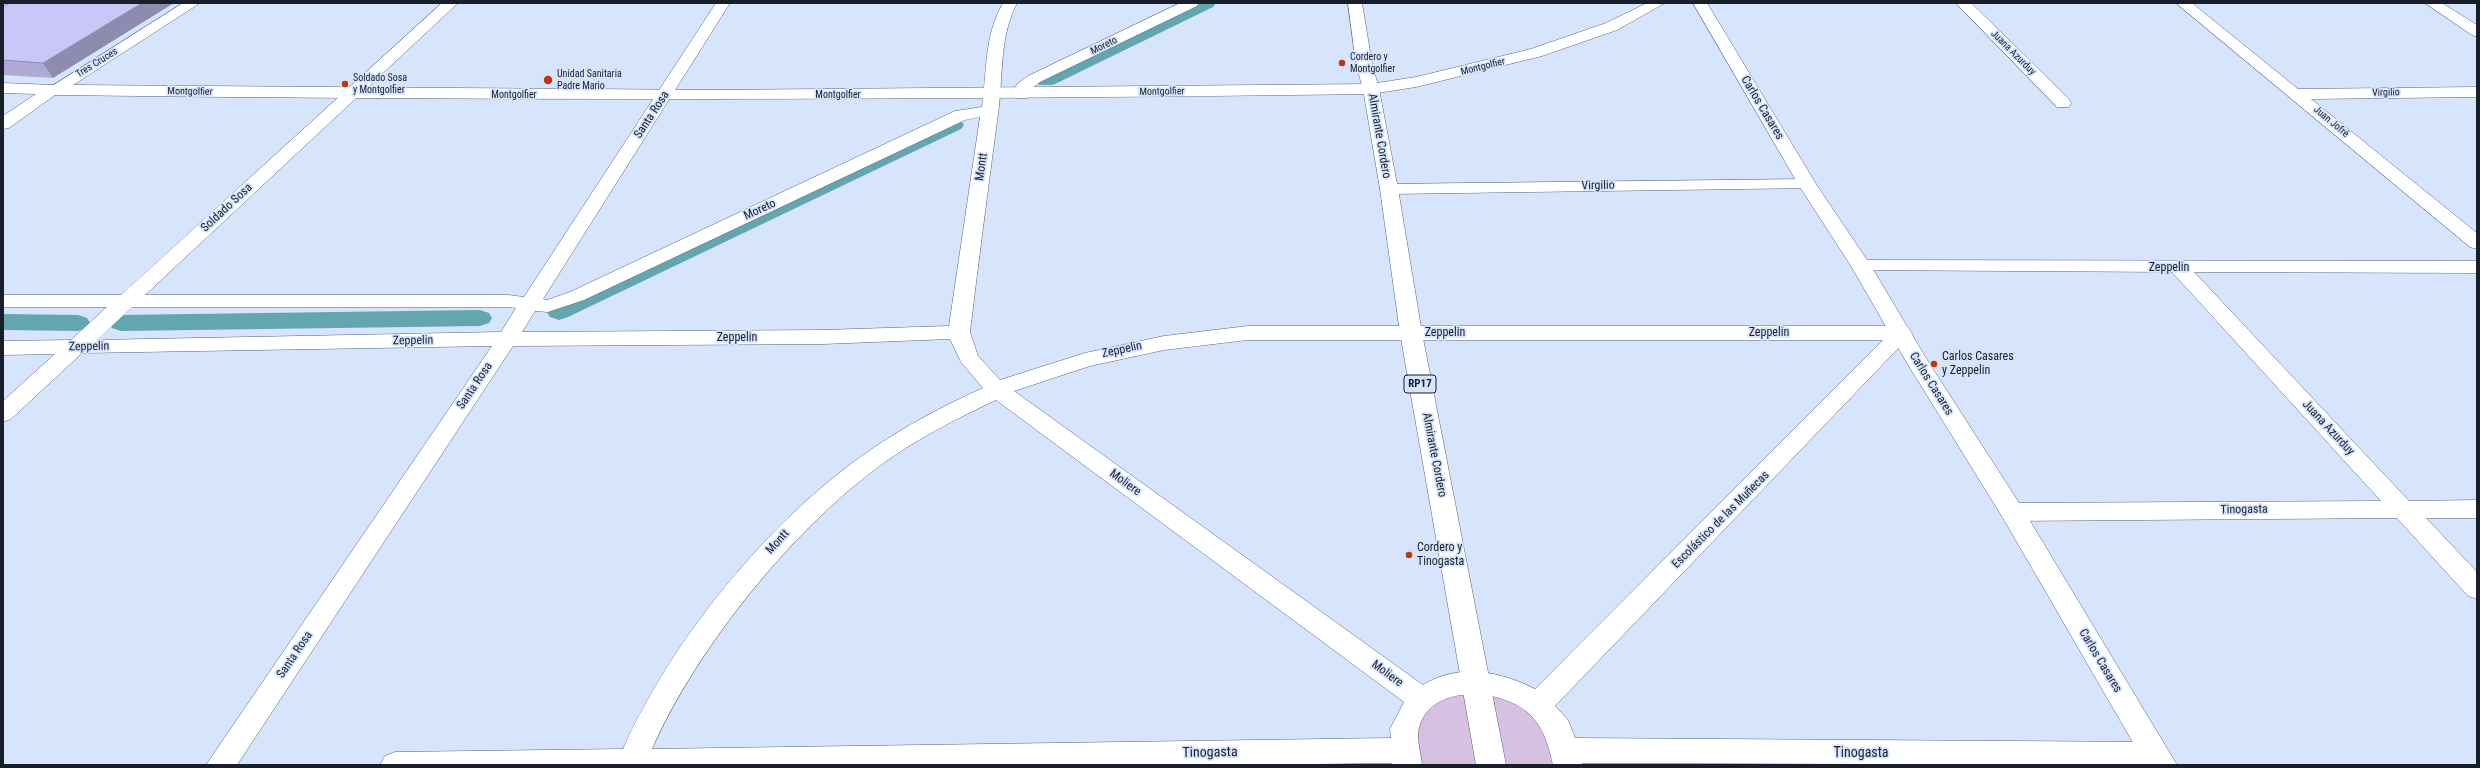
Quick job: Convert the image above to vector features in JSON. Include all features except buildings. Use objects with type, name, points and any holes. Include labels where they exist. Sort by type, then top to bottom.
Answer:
[{"type":"street","name":"Tres Cruces","points":[[3,124],[54,90],[193,3]]},
{"type":"street","name":"Soldado Sosa","points":[[3,414],[451,3]]},
{"type":"street","name":"Santa Rosa","points":[[221,765],[507,339],[723,3]]},
{"type":"street","name":"Montt","points":[[959,332],[991,103],[993,59],[997,36],[1010,3]]},
{"type":"street","name":"Moreto","points":[[1021,94],[1023,87],[1034,79],[1192,3]]},
{"type":"street","name":"Almirante Cordero","points":[[1355,3],[1364,64],[1371,89],[1389,189],[1410,333],[1491,765]]},
{"type":"street","name":"Montgolfier","points":[[3,88],[351,95],[665,95],[991,103],[1021,94],[1371,89],[1401,86],[1539,52],[1617,24],[1658,3]]},
{"type":"street","name":"Carlos Casares","points":[[1700,3],[1807,184],[1861,266],[2012,512],[2158,760]]},
{"type":"street","name":"Juana Azurduy","points":[[1963,3],[2063,103]]},
{"type":"street","name":"Juan Jofré","points":[[2183,3],[2477,243]]},
{"type":"street","points":[[2432,3],[2477,32]]},
{"type":"street","name":"Virgilio","points":[[2296,94],[2477,92]]},
{"type":"street","name":"Moreto","points":[[529,303],[548,306],[577,296],[961,115],[991,103]]},
{"type":"street","name":"Virgilio","points":[[1389,189],[1807,184]]},
{"type":"street","name":"Zeppelin","points":[[1861,266],[2180,268],[2477,267]]},
{"type":"street","name":"Juana Azurduy","points":[[2180,268],[2477,590]]},
{"type":"street","points":[[3,301],[500,301],[529,303]]},
{"type":"street","name":"Zeppelin","points":[[3,348],[76,348],[507,339],[823,337],[959,332]]},
{"type":"street","name":"Moliere","points":[[959,332],[962,349],[974,366],[996,389],[1421,699]]},
{"type":"street","name":"Zeppelin","points":[[996,389],[1098,355],[1196,337],[1295,332],[1901,333]]},
{"type":"street","name":"Escolástico de las Muñecas","points":[[1538,704],[1752,489],[1901,333]]},
{"type":"street","name":"Montt","points":[[632,763],[653,718],[687,659],[740,588],[793,526],[830,492],[903,439],[961,405],[996,389]]},
{"type":"street","name":"Tinogasta","points":[[2012,512],[2402,508],[2477,509]]},
{"type":"street","points":[[1404,757],[1402,735],[1406,722],[1421,699],[1437,689],[1449,685],[1476,681],[1498,684],[1519,692],[1538,704],[1552,718],[1562,734],[1567,758]]},
{"type":"street","name":"Tinogasta","points":[[395,765],[1404,757]]},
{"type":"street","name":"Tinogasta","points":[[1567,758],[2158,760]]},
{"type":"shaded area","points":[[1485,691],[1529,706],[1560,765],[1498,765]]},
{"type":"shaded area","points":[[1469,692],[1481,765],[1419,765],[1415,741],[1419,721],[1432,707],[1450,698]]},
{"type":"waterway","points":[[1046,81],[1207,3]]},
{"type":"waterway","points":[[559,312],[954,125]]},
{"type":"waterway","points":[[121,323],[480,318]]},
{"type":"waterway","points":[[3,322],[78,323]]},
{"type":"place","name":"Cordero y Montgolfier","points":[[1342,63]]},
{"type":"place","name":"Unidad Sanitaria Padre Mario","points":[[548,80]]},
{"type":"place","name":"Soldado Sosa y Montgolfier","points":[[345,84]]},
{"type":"place","name":"Carlos Casares y Zeppelin","points":[[1934,364]]},
{"type":"place","name":"Cordero y Tinogasta","points":[[1409,555]]}]
